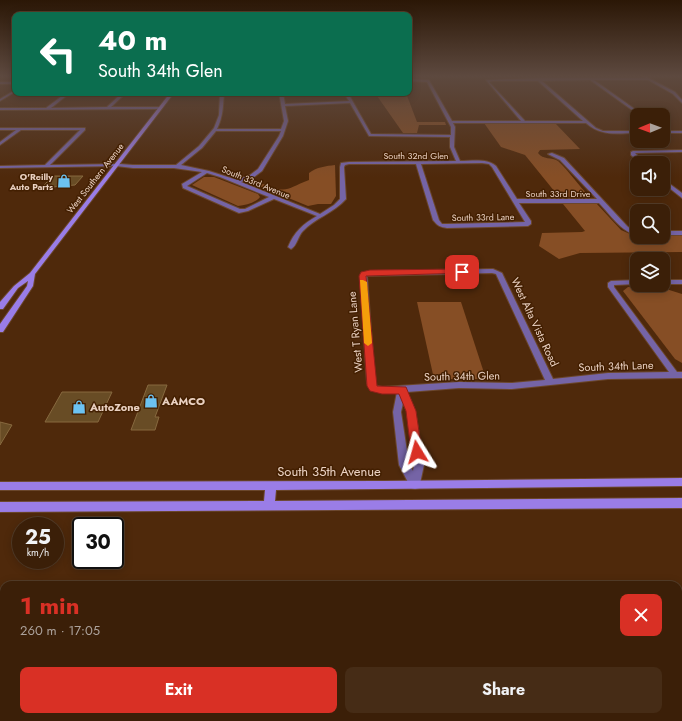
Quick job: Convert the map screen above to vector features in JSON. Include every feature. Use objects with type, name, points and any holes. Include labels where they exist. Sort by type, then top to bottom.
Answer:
[{"type":"main road","name":"West Southern Avenue","points":[[0,307],[16,287],[32,274],[159,110]]},
{"type":"main road","name":"West Southern Avenue","points":[[0,330],[30,286],[32,274]]},
{"type":"main road","name":"South 35th Avenue","points":[[0,486],[415,485],[682,482]]},
{"type":"main road","points":[[269,506],[271,485]]},
{"type":"main road","points":[[0,507],[682,503]]},
{"type":"street","points":[[176,167],[206,141],[215,130],[220,120],[221,110]]},
{"type":"street","points":[[237,182],[252,176],[260,170],[284,130],[286,121],[285,110]]},
{"type":"street","points":[[355,110],[370,135],[452,136]]},
{"type":"street","points":[[443,110],[453,127],[452,147],[459,163]]},
{"type":"street","points":[[513,110],[524,122]]},
{"type":"street","points":[[572,110],[599,131],[630,132]]},
{"type":"street","points":[[450,122],[586,122]]},
{"type":"street","points":[[0,129],[84,130],[46,166]]},
{"type":"street","points":[[0,144],[20,129]]},
{"type":"street","points":[[215,130],[284,130]]},
{"type":"street","points":[[670,131],[682,132]]},
{"type":"street","points":[[635,156],[633,154],[634,152],[682,152]]},
{"type":"street","points":[[550,154],[562,159],[630,228]]},
{"type":"street","name":"South 33rd Lane","points":[[418,163],[436,220],[440,225],[528,224],[528,221],[516,201]]},
{"type":"street","name":"South 32nd Glen","points":[[321,216],[335,208],[343,199],[343,164],[490,163],[494,166],[516,201]]},
{"type":"street","name":"South 33rd Avenue","points":[[0,167],[176,167],[206,172],[237,182],[321,216]]},
{"type":"street","points":[[206,172],[184,185],[186,188],[240,211],[246,210],[273,197]]},
{"type":"street","points":[[670,186],[682,196]]},
{"type":"street","name":"South 33rd Drive","points":[[516,201],[601,200]]},
{"type":"street","points":[[291,247],[294,236],[302,227],[321,216]]},
{"type":"street","points":[[670,233],[682,233]]},
{"type":"street","name":"West T Ryan Lane","points":[[374,388],[371,376],[363,279],[364,274],[499,273]]},
{"type":"street","name":"West Alta Vista Road","points":[[499,273],[550,382]]},
{"type":"street","points":[[630,282],[611,283],[611,287],[679,376]]},
{"type":"street","points":[[670,282],[682,282]]},
{"type":"street","name":"South 34th Lane","points":[[550,382],[598,377],[679,376]]},
{"type":"street","name":"South 34th Glen","points":[[374,388],[382,390],[402,390],[459,385],[512,386],[550,382]]},
{"type":"street","points":[[402,390],[397,412],[404,465],[415,485]]},
{"type":"street","points":[[402,390],[411,411],[419,465],[415,485]]},
{"type":"street","points":[[401,438],[415,439]]},
{"type":"shaded area","points":[[387,110],[412,110],[417,122],[445,122],[446,125],[419,125],[417,133],[403,133]]},
{"type":"shaded area","points":[[484,123],[556,124],[580,149],[540,150],[538,153],[542,157],[558,161],[590,197],[559,197],[525,155],[501,147]]},
{"type":"shaded area","points":[[335,165],[336,196],[331,204],[308,206],[259,186],[263,184],[283,190],[291,188],[309,180],[309,173],[315,169]]},
{"type":"shaded area","points":[[204,177],[214,177],[258,194],[260,197],[253,202],[238,206],[192,185]]},
{"type":"shaded area","points":[[596,203],[621,230],[630,234],[630,244],[670,244],[670,236],[682,235],[682,252],[580,253],[559,259],[539,246],[542,233],[585,231],[563,204]]},
{"type":"shaded area","points":[[630,287],[630,292],[670,292],[670,290],[682,294],[682,363],[675,359],[623,291]]},
{"type":"shaded area","points":[[417,302],[461,302],[486,379],[434,379]]},
{"type":"building","name":"O'Reilly Auto Parts","points":[[53,176],[83,176],[75,185],[52,187],[53,185],[44,185]]},
{"type":"building","name":"AAMCO","points":[[148,385],[167,385],[155,417],[159,417],[155,430],[131,430]]},
{"type":"building","name":"AutoZone","points":[[62,392],[112,392],[98,422],[45,422]]},
{"type":"building","points":[[0,422],[12,425],[0,445]]},
{"type":"slow traffic","points":[[363,282],[368,343]]},
{"type":"place","name":"O'Reilly Auto Parts","points":[[64,181]]},
{"type":"place","name":"AAMCO","points":[[151,401]]},
{"type":"place","name":"AutoZone","points":[[79,407]]},
{"type":"route","points":[[417,452],[411,411],[402,390],[382,390],[374,388],[371,383],[363,276],[367,273],[462,272]]}]
